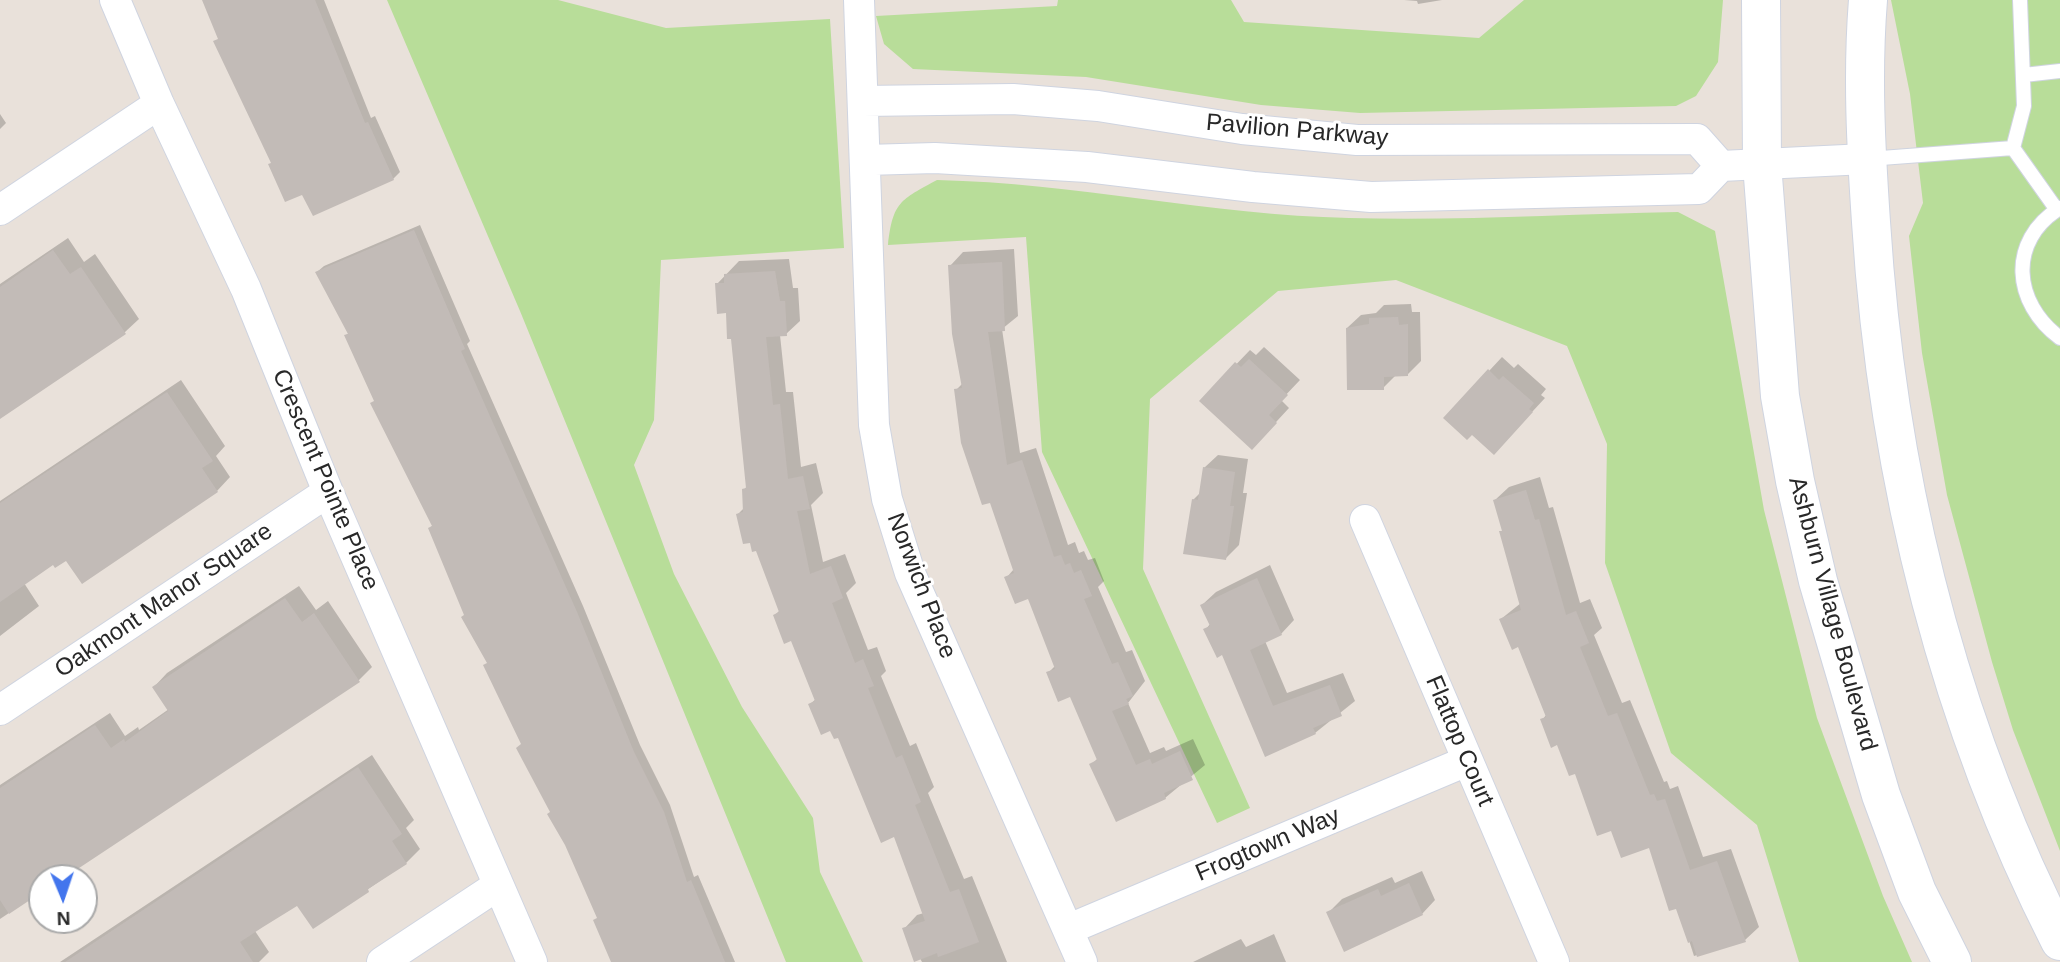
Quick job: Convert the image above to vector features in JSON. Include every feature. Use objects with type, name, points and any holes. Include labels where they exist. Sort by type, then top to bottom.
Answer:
[{"type":"main road","name":"Ashburn Village Boulevard","points":[[1761,0],[1762,164],[1780,396],[1795,481],[1818,582],[1881,795],[1917,892],[1952,962]]},
{"type":"main road","points":[[1868,0],[1864,53],[1866,159],[1882,357],[1898,462],[1927,591],[1953,679],[2006,828],[2060,940]]},
{"type":"street","name":"Crescent Pointe Place","points":[[115,0],[159,104],[246,289],[328,492],[532,962]]},
{"type":"street","name":"Norwich Place","points":[[859,0],[874,425],[887,499],[910,573],[1082,962]]},
{"type":"street","name":"Pavilion Parkway","points":[[863,101],[1013,99],[1086,105],[1242,129],[1357,140],[1697,139],[1721,166]]},
{"type":"street","points":[[0,210],[159,104]]},
{"type":"street","points":[[866,160],[935,158],[1087,167],[1252,187],[1371,197],[1699,189],[1721,166],[1866,159]]},
{"type":"street","name":"Oakmont Manor Square","points":[[0,710],[328,492]]},
{"type":"street","name":"Flattop Court","points":[[1365,520],[1554,962]]},
{"type":"street","name":"Frogtown Way","points":[[1069,929],[1467,761]]},
{"type":"street","points":[[382,962],[497,886]]},
{"type":"lane","points":[[2013,148],[2024,106],[2020,0]]},
{"type":"lane","points":[[2024,75],[2060,71]]},
{"type":"lane","points":[[1866,159],[2013,148]]},
{"type":"lane","points":[[2013,148],[2058,209],[2032,235],[2024,257],[2022,281],[2028,303],[2041,323],[2060,338]]},
{"type":"green space","points":[[387,0],[558,0],[666,28],[830,19],[844,248],[661,260],[654,420],[634,465],[674,574],[742,707],[813,818],[820,872],[863,962],[786,962],[520,311]]},
{"type":"green space","points":[[1058,0],[1231,0],[1244,22],[1479,38],[1524,0],[1723,0],[1718,62],[1696,96],[1676,106],[1360,113],[1261,105],[1086,77],[913,69],[884,44],[876,16],[1057,6]]},
{"type":"green space","points":[[1891,0],[2060,0],[2060,851],[2013,730],[1947,495],[1922,353],[1909,236],[1923,203],[1910,94]]},
{"type":"green space","points":[[937,180],[1040,187],[1297,216],[1390,219],[1678,212],[1715,231],[1764,510],[1817,718],[1883,896],[1912,962],[1799,962],[1757,825],[1671,753],[1605,563],[1607,444],[1567,346],[1396,280],[1278,291],[1150,399],[1143,569],[1250,808],[1217,823],[1042,452],[1026,237],[888,245],[893,220],[900,204]]},
{"type":"building","points":[[202,0],[315,0],[365,123],[368,122],[394,180],[313,216],[302,195],[285,202],[268,164],[271,163],[213,41],[218,39]]},
{"type":"building","points":[[414,230],[465,349],[461,351],[577,612],[634,752],[664,812],[687,882],[691,880],[725,962],[611,962],[593,920],[597,918],[565,845],[516,748],[521,744],[483,665],[487,663],[461,617],[464,615],[428,528],[432,526],[370,403],[374,401],[344,335],[348,334],[315,272]]},
{"type":"building","points":[[53,250],[70,274],[81,267],[126,334],[0,419],[0,287]]},
{"type":"building","points":[[1002,262],[1005,331],[988,332],[1007,465],[1022,460],[1054,557],[1061,555],[1065,565],[1070,563],[1074,573],[1081,570],[1092,596],[1084,599],[1112,664],[1118,662],[1133,696],[1126,699],[1129,704],[1112,711],[1136,765],[1150,759],[1152,764],[1180,751],[1193,780],[1164,793],[1166,799],[1116,822],[1089,764],[1097,760],[1070,697],[1058,702],[1046,672],[1055,669],[1028,599],[1015,604],[1004,577],[1014,573],[990,503],[982,505],[961,443],[954,389],[962,388],[952,334],[948,265]]},
{"type":"building","points":[[775,271],[780,301],[785,301],[787,336],[766,337],[773,405],[780,404],[788,479],[803,476],[810,509],[797,511],[810,574],[831,566],[843,598],[832,603],[855,663],[863,659],[874,686],[868,688],[896,758],[902,755],[921,802],[915,805],[950,892],[959,889],[979,942],[938,957],[937,953],[914,962],[902,928],[925,921],[894,837],[881,843],[838,738],[834,739],[830,731],[821,735],[808,704],[815,701],[791,641],[784,644],[773,615],[779,612],[756,551],[752,552],[750,543],[743,544],[736,514],[743,512],[742,489],[746,488],[731,339],[727,339],[726,313],[717,314],[715,283],[724,283],[724,274]]},
{"type":"building","points":[[1398,317],[1399,325],[1408,324],[1408,376],[1384,377],[1384,390],[1347,390],[1346,328],[1369,324],[1369,318]]},
{"type":"building","points":[[1249,359],[1288,395],[1269,415],[1277,423],[1252,450],[1199,401],[1235,362],[1241,367]]},
{"type":"building","points":[[1488,369],[1499,380],[1503,376],[1534,403],[1529,409],[1533,412],[1494,455],[1472,435],[1467,440],[1443,418]]},
{"type":"building","points":[[167,392],[213,461],[202,468],[218,492],[82,584],[66,561],[55,568],[53,565],[0,602],[0,503]]},
{"type":"building","points":[[1203,467],[1235,472],[1230,506],[1234,506],[1226,560],[1183,554],[1192,499],[1198,500]]},
{"type":"building","points":[[1526,490],[1535,520],[1539,519],[1566,615],[1576,611],[1589,643],[1580,647],[1608,716],[1617,713],[1650,795],[1654,794],[1657,801],[1665,799],[1690,870],[1717,861],[1746,942],[1697,957],[1692,941],[1688,943],[1676,909],[1669,911],[1649,848],[1621,858],[1611,831],[1597,836],[1575,774],[1569,776],[1557,745],[1551,748],[1540,719],[1546,717],[1518,647],[1512,650],[1499,619],[1521,610],[1493,500]]},
{"type":"building","points":[[1257,578],[1282,635],[1250,650],[1273,706],[1330,685],[1342,716],[1313,728],[1316,734],[1265,757],[1222,655],[1217,658],[1203,629],[1210,626],[1200,605]]},
{"type":"building","points":[[285,598],[302,622],[314,613],[360,682],[85,864],[28,864],[28,901],[9,914],[0,900],[0,788],[95,725],[111,748],[124,739],[125,742],[168,711],[152,687]]},
{"type":"building","points":[[358,767],[402,834],[392,841],[407,864],[368,889],[369,892],[313,929],[297,906],[240,942],[253,962],[65,962]]},
{"type":"building","points":[[1409,883],[1423,915],[1344,952],[1326,912],[1378,889],[1381,896]]}]
